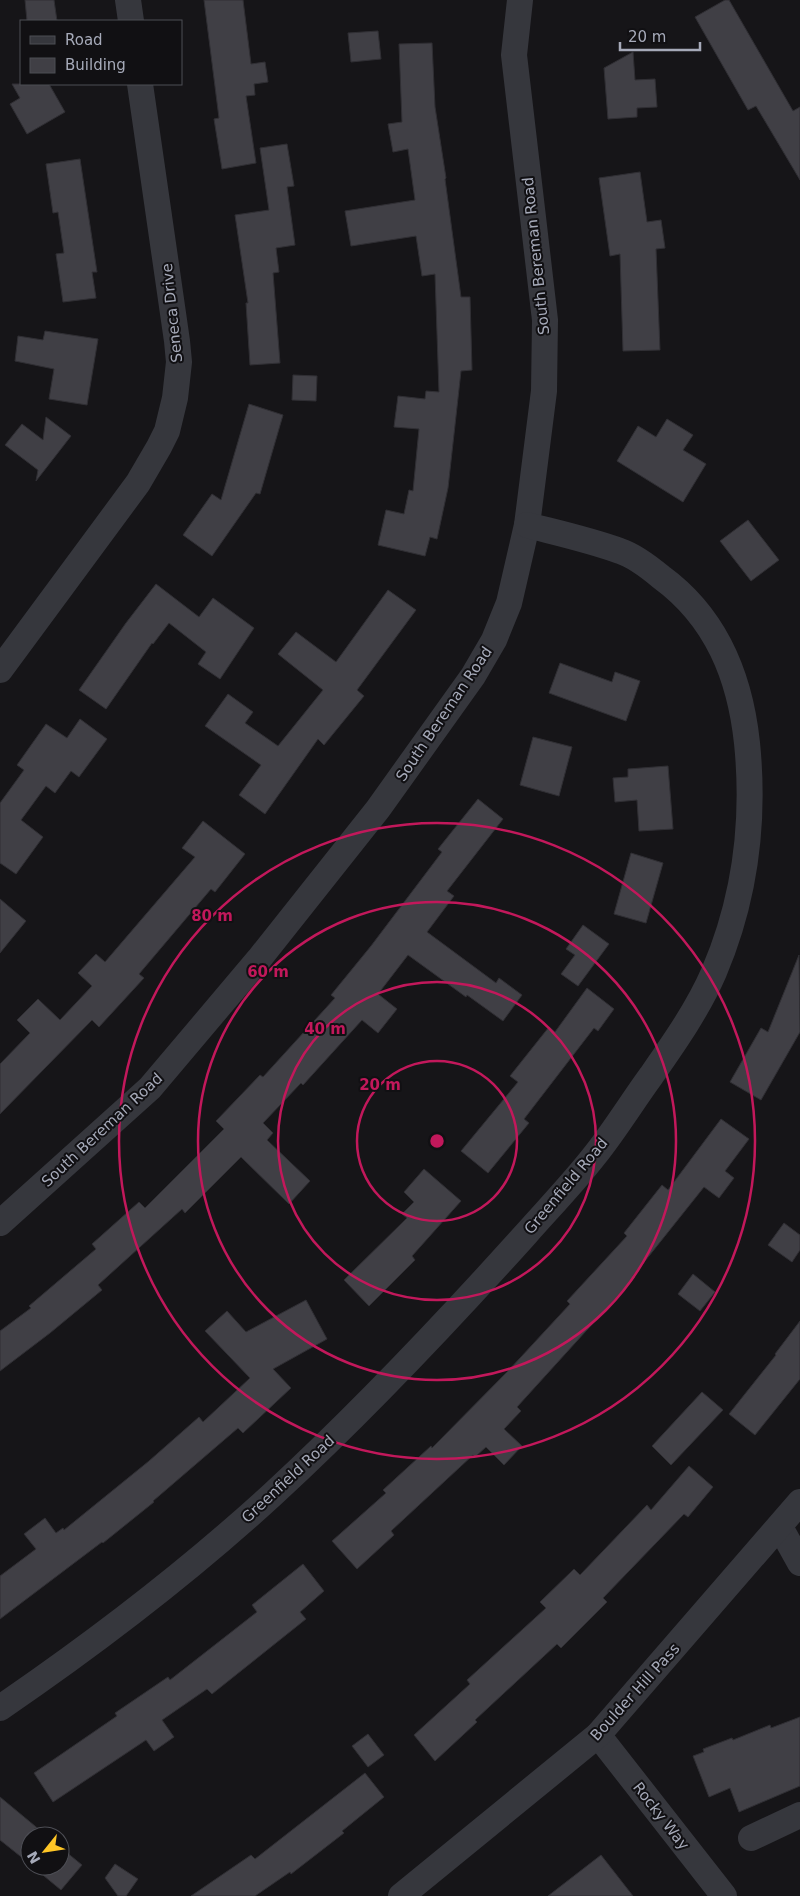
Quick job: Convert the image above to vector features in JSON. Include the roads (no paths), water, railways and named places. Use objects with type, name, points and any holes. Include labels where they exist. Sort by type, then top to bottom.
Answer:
[{"type":"street","points":[[128,0],[131,20]]},
{"type":"street","name":"South Bereman Road","points":[[0,1223],[150,1088],[259,959],[378,809],[473,676],[494,640],[509,604],[527,525],[544,392],[545,320],[514,55],[520,0]]},
{"type":"street","name":"Seneca Drive","points":[[2,661],[138,483],[159,447],[172,415],[179,362],[177,341],[140,85]]},
{"type":"street","name":"Greenfield Road","points":[[0,1708],[62,1666],[199,1559],[313,1457],[389,1381],[473,1293],[594,1156],[694,1011],[713,973],[731,923],[746,859],[751,804],[745,730],[738,695],[724,652],[715,634],[690,602],[672,584],[650,568],[624,552],[527,525]]},
{"type":"street","name":"Boulder Hill Pass","points":[[400,1896],[598,1735],[790,1531],[800,1502]]},
{"type":"street","points":[[790,1531],[800,1563]]},
{"type":"street","name":"Rocky Way","points":[[598,1735],[724,1896]]},
{"type":"street","points":[[751,1838],[800,1815]]}]
